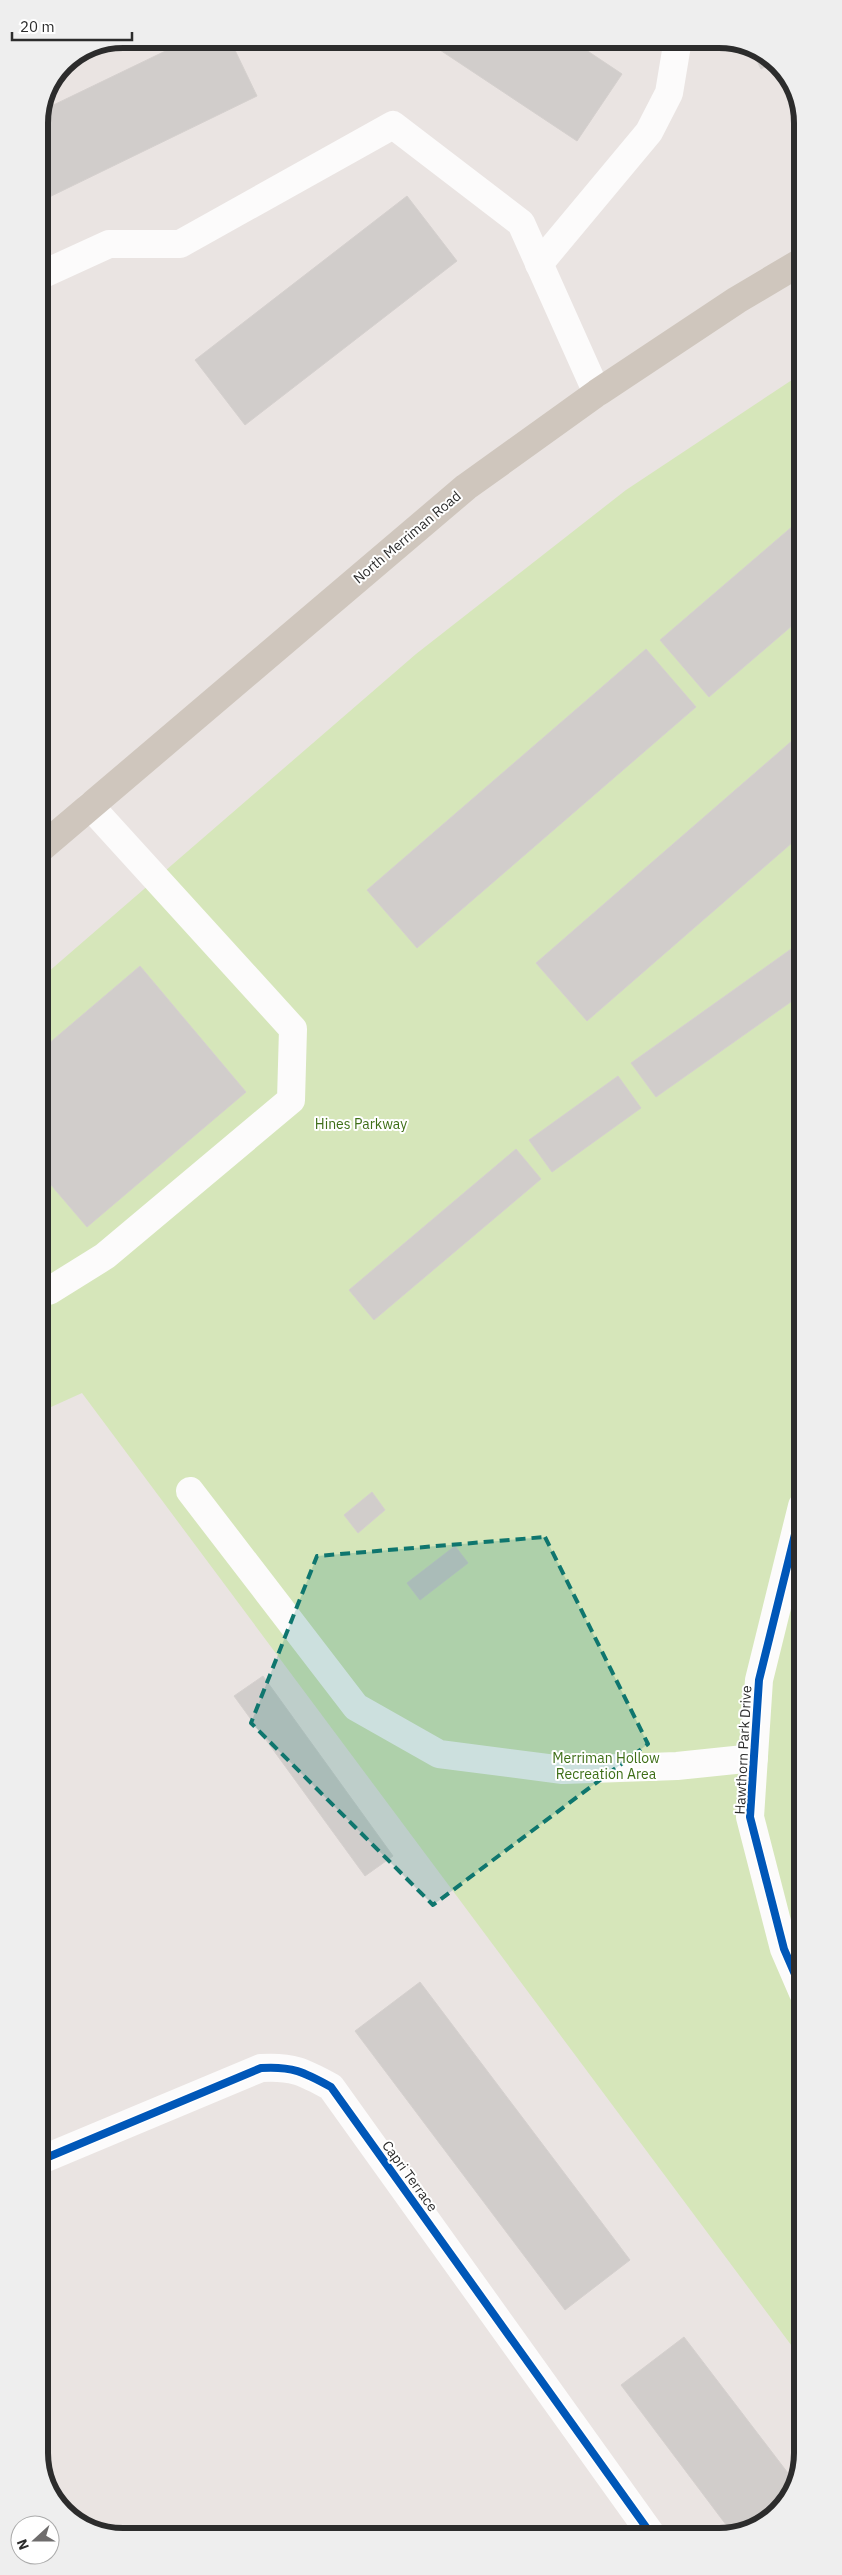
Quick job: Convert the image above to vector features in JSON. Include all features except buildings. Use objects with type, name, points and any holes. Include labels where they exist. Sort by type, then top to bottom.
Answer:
[{"type":"main road","name":"North Merriman Road","points":[[48,842],[466,487],[597,393],[737,300],[794,266]]},
{"type":"street","points":[[539,264],[649,132],[669,94],[677,48]]},
{"type":"street","points":[[48,272],[109,244],[180,244],[393,125],[521,223],[597,393]]},
{"type":"street","points":[[48,1290],[105,1256],[291,1100],[293,1030],[90,806]]},
{"type":"street","points":[[190,1491],[356,1707],[439,1754],[563,1770],[677,1766],[754,1758]]},
{"type":"street","name":"Hawthorn Park Drive","points":[[794,1538],[759,1680],[750,1817],[784,1949],[794,1972]]},
{"type":"street","name":"Capri Terrace","points":[[48,2157],[261,2068],[284,2067],[302,2071],[331,2087],[647,2528]]},
{"type":"highlighted area","points":[[545,1537],[648,1744],[433,1905],[251,1723],[317,1556]]},
{"type":"green space","name":"Hines Parkway","points":[[794,379],[794,2349],[82,1393],[48,1408],[48,972],[416,654],[626,490]]},
{"type":"cycle path","points":[[794,1538],[759,1680],[750,1817],[784,1949],[794,1972]]},
{"type":"cycle path","points":[[48,2157],[261,2068],[290,2069],[313,2077],[331,2087],[647,2528]]},
{"type":"park label","name":"Merriman Hollow Recreation Area","points":[[606,1766]]}]
